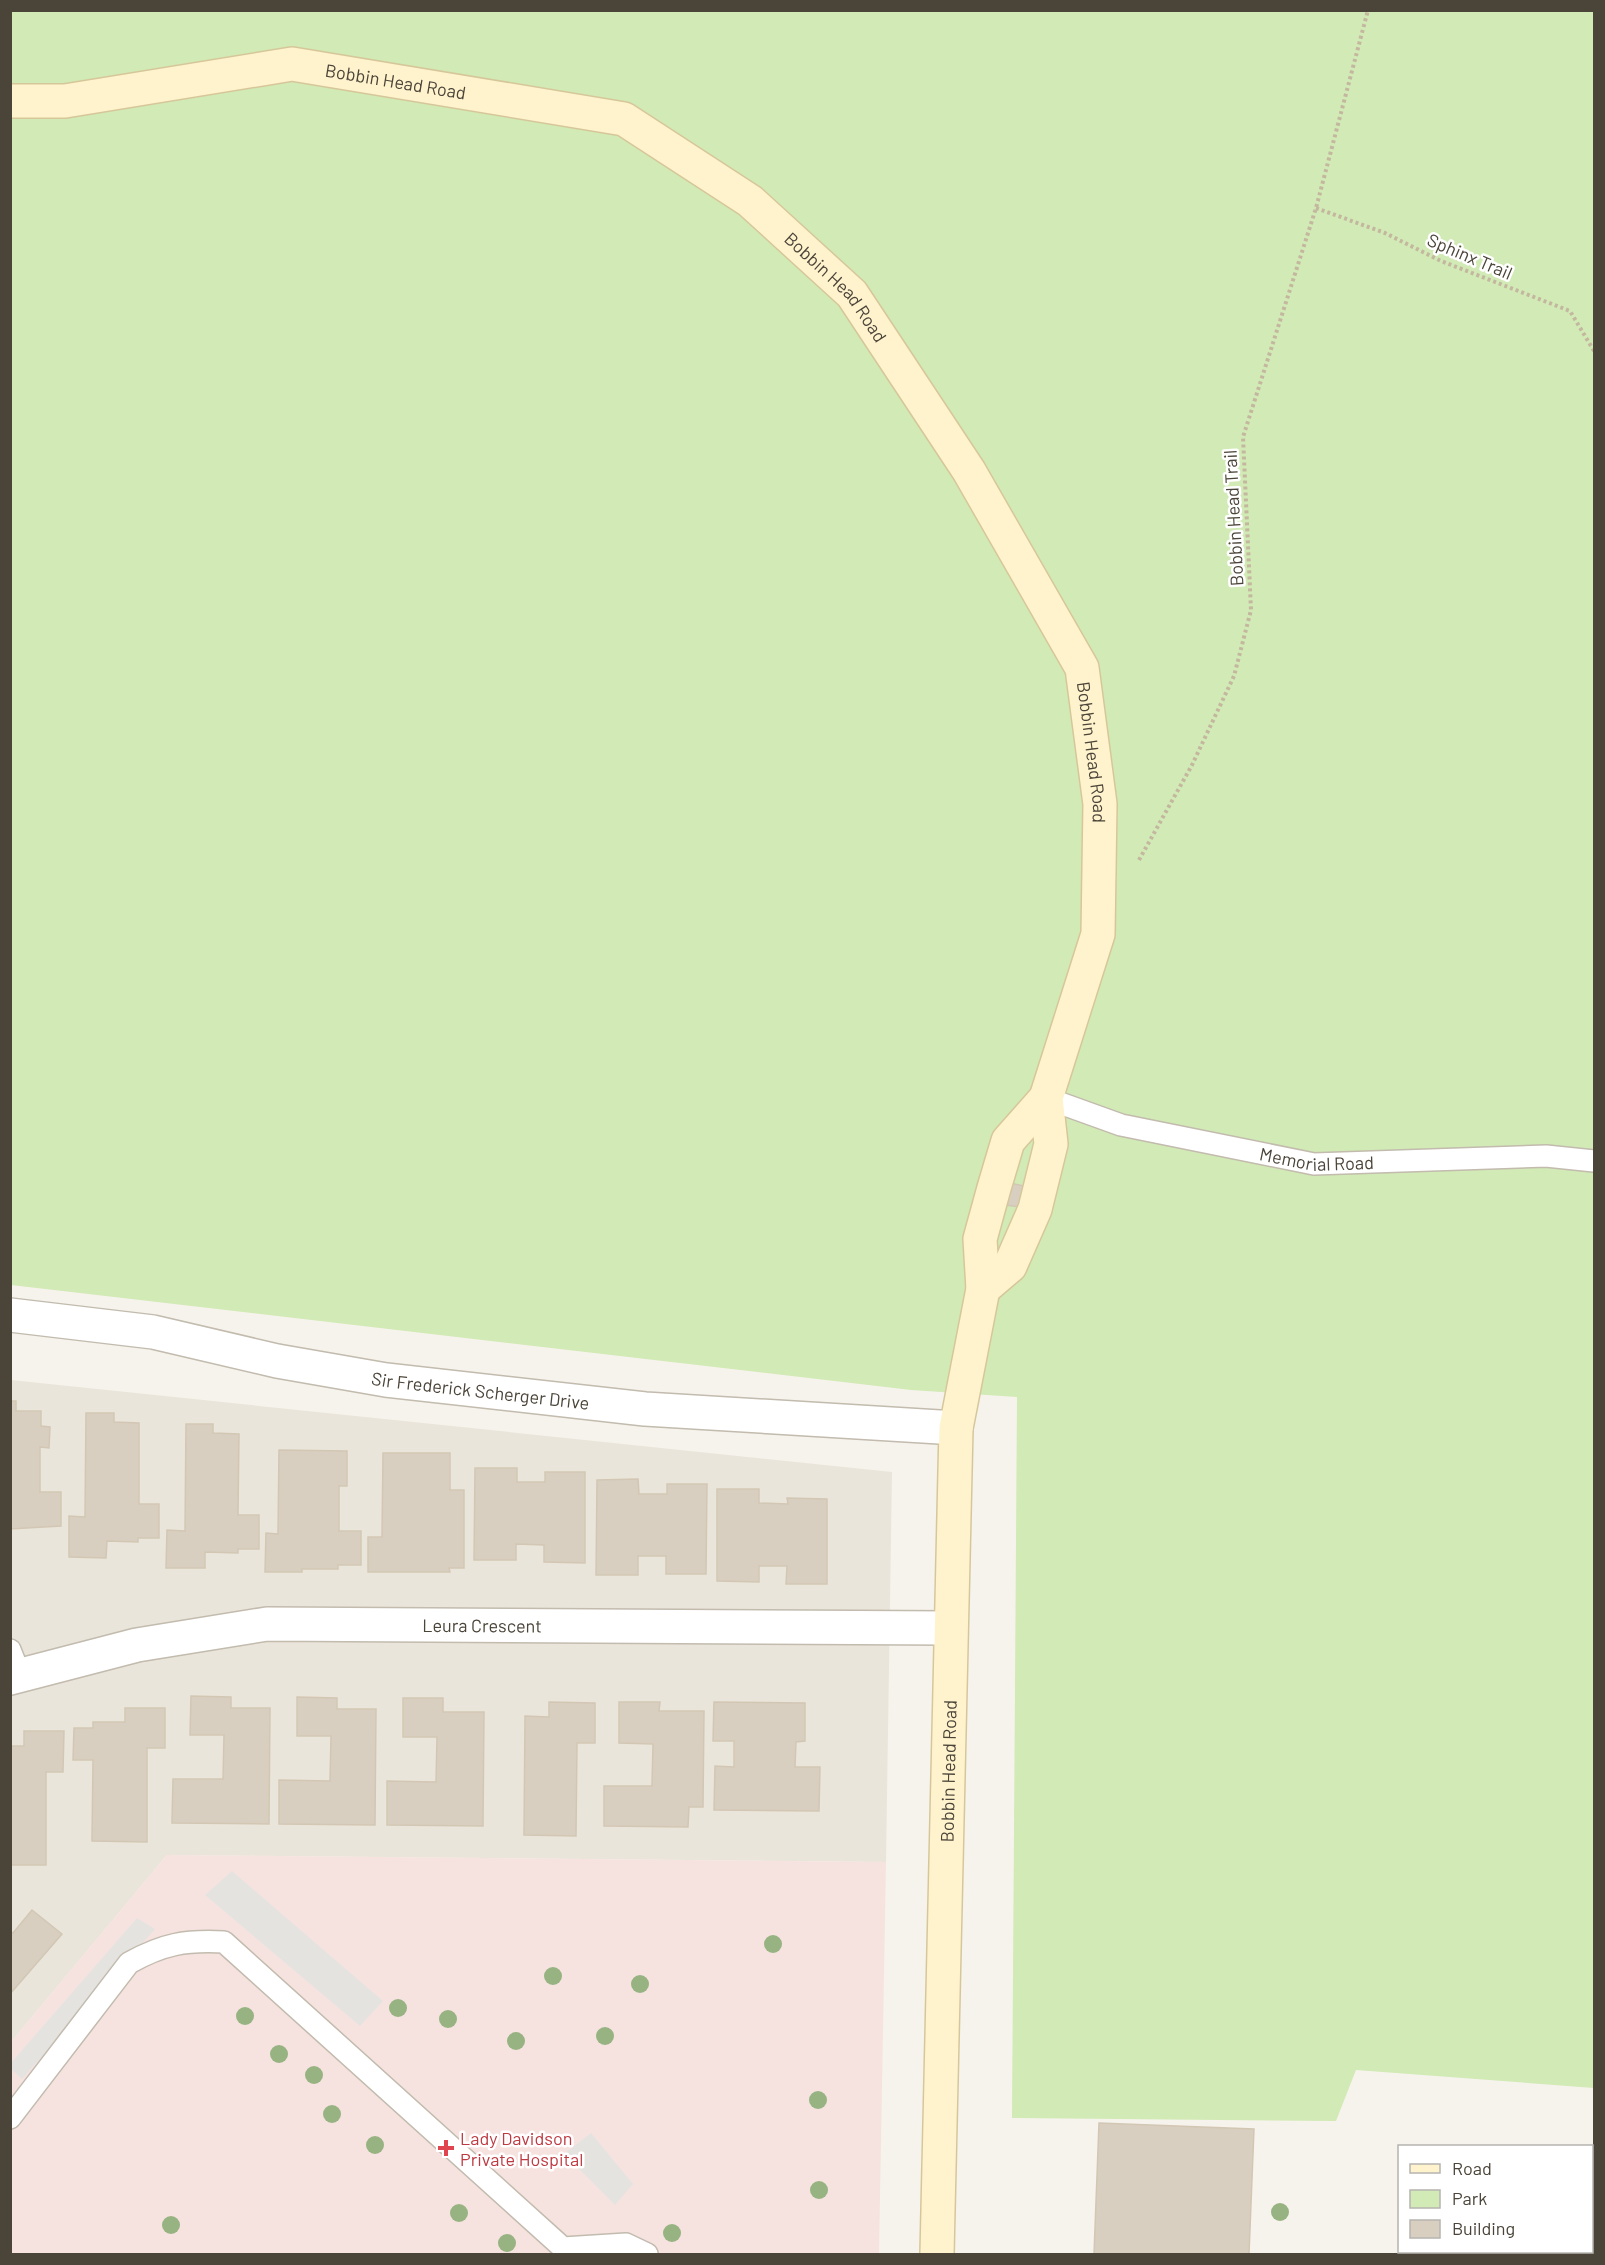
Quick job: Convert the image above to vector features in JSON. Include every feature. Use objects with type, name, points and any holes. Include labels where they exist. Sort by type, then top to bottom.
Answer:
[{"type":"main road","name":"Bobbin Head Road","points":[[10,101],[65,101],[292,64],[624,119],[750,201],[852,294],[969,471],[1082,668],[1100,804],[1098,934],[1046,1098],[1051,1144],[1035,1209],[1011,1266],[983,1289]]},
{"type":"main road","name":"Bobbin Head Road","points":[[937,2254],[956,1428],[983,1289],[980,1239],[1008,1141],[1046,1098]]},
{"type":"street","name":"Sir Frederick Scherger Drive","points":[[10,1315],[153,1332],[277,1361],[386,1380],[645,1409],[956,1428]]},
{"type":"street","name":"Leura Crescent","points":[[14,1668],[267,1624],[950,1628]]},
{"type":"lane","name":"Memorial Road","points":[[1046,1098],[1121,1125],[1314,1164],[1546,1156],[1594,1161]]},
{"type":"lane","points":[[10,2118],[129,1962],[156,1948],[190,1940],[224,1942],[563,2248],[626,2244],[646,2254]]},
{"type":"path","name":"Bobbin Head Trail","points":[[1137,865],[1192,765],[1234,676],[1251,610],[1243,437],[1316,208],[1368,10]]},
{"type":"path","name":"Sphinx Trail","points":[[1316,208],[1385,233],[1441,261],[1570,311],[1594,351]]},
{"type":"shaded area","points":[[11,1380],[892,1472],[886,1862],[167,1855],[11,2042]]},
{"type":"shaded area","name":"Lady Davidson Private Hospital","points":[[167,1855],[886,1862],[879,2254],[11,2254],[11,2042]]},
{"type":"shaded area","points":[[232,1871],[383,2001],[360,2026],[205,1895]]},
{"type":"shaded area","points":[[137,1918],[155,1929],[22,2079],[11,2069],[11,2063]]},
{"type":"shaded area","points":[[591,2133],[633,2184],[615,2205],[564,2154]]},
{"type":"green space","points":[[11,11],[1594,11],[1594,2088],[1356,2070],[1336,2121],[1012,2118],[1017,1397],[911,1390],[11,1285]]},
{"type":"building","points":[[1010,1183],[1024,1186],[1020,1207],[1006,1205]]},
{"type":"building","points":[[10,1401],[16,1401],[16,1411],[41,1411],[41,1426],[50,1427],[49,1448],[40,1447],[40,1492],[61,1492],[61,1526],[10,1529]]},
{"type":"building","points":[[86,1413],[114,1413],[114,1422],[139,1423],[139,1504],[159,1504],[159,1538],[138,1538],[138,1542],[107,1541],[106,1558],[69,1557],[69,1516],[85,1517]]},
{"type":"building","points":[[186,1424],[213,1424],[213,1433],[239,1434],[238,1515],[259,1515],[259,1549],[238,1549],[238,1553],[205,1552],[205,1568],[166,1568],[167,1530],[185,1531]]},
{"type":"building","points":[[279,1450],[347,1451],[347,1486],[339,1486],[339,1531],[361,1531],[361,1565],[338,1565],[338,1569],[302,1569],[302,1572],[265,1572],[266,1533],[278,1534]]},
{"type":"building","points":[[383,1453],[450,1453],[450,1490],[464,1490],[464,1568],[449,1568],[450,1572],[368,1572],[368,1537],[382,1537]]},
{"type":"building","points":[[475,1468],[517,1468],[517,1482],[545,1482],[545,1472],[585,1472],[585,1563],[544,1562],[544,1545],[516,1544],[516,1560],[474,1560]]},
{"type":"building","points":[[638,1479],[639,1494],[667,1494],[667,1484],[707,1484],[706,1574],[666,1574],[666,1556],[638,1556],[638,1575],[596,1575],[597,1480]]},
{"type":"building","points":[[717,1489],[759,1489],[759,1503],[788,1504],[787,1498],[827,1499],[827,1584],[786,1584],[787,1566],[759,1566],[759,1582],[717,1581]]},
{"type":"building","points":[[191,1696],[231,1697],[231,1708],[270,1708],[269,1824],[172,1823],[173,1779],[223,1779],[224,1735],[190,1735]]},
{"type":"building","points":[[297,1697],[337,1698],[337,1709],[376,1709],[375,1825],[279,1824],[279,1780],[330,1781],[331,1736],[297,1736]]},
{"type":"building","points":[[403,1698],[443,1698],[443,1712],[484,1712],[483,1826],[387,1825],[387,1781],[436,1782],[437,1737],[403,1737]]},
{"type":"building","points":[[549,1702],[595,1703],[595,1743],[577,1743],[576,1836],[524,1835],[525,1716],[549,1717]]},
{"type":"building","points":[[619,1702],[660,1702],[659,1711],[704,1711],[703,1807],[689,1807],[688,1827],[604,1826],[604,1786],[652,1786],[653,1744],[619,1743]]},
{"type":"building","points":[[714,1702],[805,1703],[805,1741],[796,1742],[795,1767],[820,1767],[819,1811],[714,1810],[715,1766],[734,1767],[734,1741],[713,1741]]},
{"type":"building","points":[[125,1708],[165,1708],[165,1748],[147,1748],[147,1842],[92,1841],[93,1760],[73,1760],[74,1728],[93,1728],[93,1722],[125,1722]]},
{"type":"building","points":[[24,1731],[64,1731],[63,1772],[46,1772],[46,1865],[10,1865],[10,1746],[24,1746]]},
{"type":"building","points":[[32,1910],[62,1934],[10,1994],[10,1931],[13,1933]]},
{"type":"building","points":[[1099,2123],[1254,2129],[1249,2254],[1094,2254]]},
{"type":"place","name":"Lady Davidson Private Hospital","points":[[446,2148]]}]
